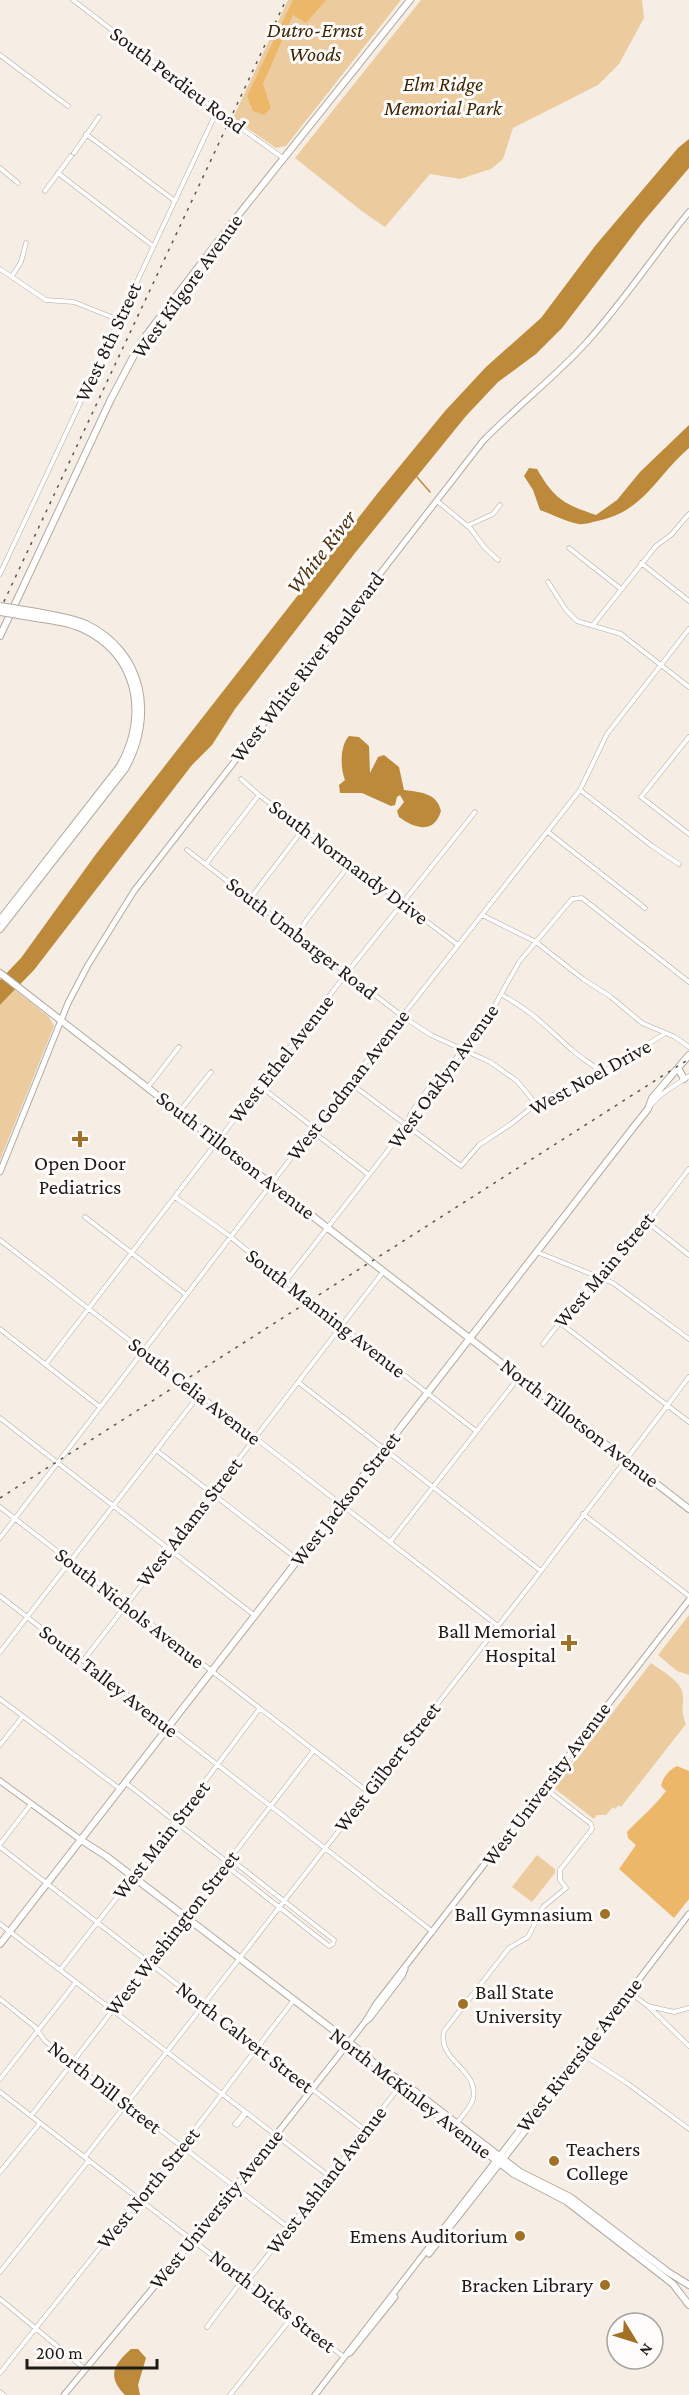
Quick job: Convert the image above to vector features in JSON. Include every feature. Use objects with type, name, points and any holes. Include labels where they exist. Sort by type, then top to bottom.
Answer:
[{"type":"main road","name":"West Kilgore Avenue","points":[[0,636],[111,399],[141,342],[410,0]]},
{"type":"main road","points":[[0,606],[82,629],[99,639],[113,652],[126,670],[133,688],[137,709],[136,728],[120,766],[0,920]]},
{"type":"main road","points":[[0,612],[75,620],[94,629],[110,641],[125,658],[135,676],[141,698],[142,718],[136,748],[125,769],[0,929]]},
{"type":"main road","name":"South Tillotson Avenue","points":[[0,973],[471,1338]]},
{"type":"main road","name":"West Jackson Street","points":[[0,1944],[648,1109],[652,1098],[689,1055]]},
{"type":"main road","points":[[678,1068],[687,1077]]},
{"type":"main road","name":"North Tillotson Avenue","points":[[471,1338],[689,1509]]},
{"type":"main road","name":"North McKinley Avenue","points":[[81,1840],[134,1877],[349,2043],[400,2086],[529,2178],[570,2197],[668,2272],[689,2285]]},
{"type":"main road","points":[[384,2071],[388,2071],[455,2125]]},
{"type":"main road","name":"North McKinley Avenue","points":[[502,2160],[522,2180],[566,2201],[673,2284],[689,2305]]},
{"type":"street","name":"South Perdieu Road","points":[[73,0],[283,159]]},
{"type":"street","points":[[0,55],[68,106]]},
{"type":"street","name":"West 8th Street","points":[[0,574],[217,111]]},
{"type":"street","points":[[45,191],[99,117]]},
{"type":"street","points":[[86,134],[175,201]]},
{"type":"street","points":[[0,168],[18,183]]},
{"type":"street","points":[[58,173],[153,246]]},
{"type":"street","name":"West White River Boulevard","points":[[0,1172],[61,1019],[88,965],[134,891],[483,441],[508,416],[554,377],[589,340],[689,212]]},
{"type":"street","points":[[12,276],[21,262],[26,243]]},
{"type":"street","points":[[0,268],[46,300],[74,302],[119,320]]},
{"type":"street","points":[[436,500],[468,526],[485,548],[498,560]]},
{"type":"street","points":[[468,526],[494,514],[500,505]]},
{"type":"street","points":[[593,625],[641,563],[656,546],[671,535],[689,514]]},
{"type":"street","points":[[569,548],[621,590]]},
{"type":"street","points":[[641,563],[689,601]]},
{"type":"street","points":[[548,582],[572,617],[586,626],[593,625],[621,634],[689,687]]},
{"type":"street","name":"West Godman Avenue","points":[[0,1538],[185,1294],[580,790],[606,737],[689,629]]},
{"type":"street","points":[[689,737],[642,797],[689,834]]},
{"type":"street","points":[[684,743],[689,749]]},
{"type":"street","name":"South Normandy Drive","points":[[241,779],[458,945]]},
{"type":"street","points":[[580,790],[679,864]]},
{"type":"street","points":[[206,864],[259,795]]},
{"type":"street","name":"West Ethel Avenue","points":[[45,1365],[347,973],[475,812]]},
{"type":"street","points":[[250,899],[304,828]]},
{"type":"street","points":[[548,832],[645,908]]},
{"type":"street","name":"South Umbarger Road","points":[[187,850],[402,1016],[431,1035],[490,1062],[517,1081],[536,1104]]},
{"type":"street","points":[[298,936],[305,922],[350,864]]},
{"type":"street","name":"West Oaklyn Avenue","points":[[285,1282],[406,1126],[411,1113],[431,1085],[486,1023],[519,962],[571,900],[576,897],[582,898],[689,982]]},
{"type":"street","points":[[482,915],[536,942],[583,979],[611,997],[642,1023],[679,1039],[689,1047]]},
{"type":"street","points":[[502,995],[541,1020],[573,1051],[595,1065],[601,1073]]},
{"type":"street","name":"West Noel Drive","points":[[406,1126],[461,1166],[479,1145],[536,1104],[588,1081],[664,1034]]},
{"type":"street","points":[[148,1087],[179,1047]]},
{"type":"street","points":[[179,1112],[211,1072]]},
{"type":"street","points":[[648,1109],[662,1094],[687,1077]]},
{"type":"street","points":[[350,1083],[406,1126]]},
{"type":"street","points":[[260,1086],[369,1175]]},
{"type":"street","name":"West Main Street","points":[[543,1344],[598,1276],[615,1264],[689,1169]]},
{"type":"street","name":"South Manning Avenue","points":[[175,1197],[230,1237],[476,1431]]},
{"type":"street","points":[[85,1217],[185,1294]]},
{"type":"street","points":[[647,1222],[689,1255]]},
{"type":"street","name":"South Celia Avenue","points":[[0,1240],[498,1626]]},
{"type":"street","points":[[537,1252],[598,1276],[622,1289],[689,1339]]},
{"type":"street","name":"West Adams Street","points":[[83,1660],[384,1270]]},
{"type":"street","points":[[559,1322],[689,1422]]},
{"type":"street","points":[[0,1329],[100,1407]]},
{"type":"street","points":[[390,1542],[519,1376]]},
{"type":"street","name":"West Gilbert Street","points":[[0,2272],[126,2103],[541,1571],[689,1377]]},
{"type":"street","points":[[298,1382],[541,1571]]},
{"type":"street","points":[[0,1652],[199,1395]]},
{"type":"street","points":[[0,1418],[254,1615]]},
{"type":"street","points":[[156,1450],[297,1559]]},
{"type":"street","name":"South Nichols Avenue","points":[[0,1507],[368,1792]]},
{"type":"street","points":[[583,1514],[689,1596]]},
{"type":"street","name":"South Talley Avenue","points":[[0,1596],[433,1932]]},
{"type":"street","name":"West University Avenue","points":[[64,2395],[193,2240],[370,2018],[543,1787],[689,1600]]},
{"type":"street","points":[[0,1699],[120,1789]]},
{"type":"street","name":"West Main Street","points":[[60,1970],[219,1766],[260,1708]]},
{"type":"street","points":[[0,1745],[23,1716]]},
{"type":"street","name":"West Washington Street","points":[[31,2116],[314,1750]]},
{"type":"street","points":[[0,1780],[81,1840]]},
{"type":"street","points":[[125,1782],[227,1862],[229,1868],[329,1946],[333,1944],[334,1940],[233,1861],[227,1862]]},
{"type":"street","points":[[455,2125],[472,2102],[473,2090],[468,2076],[446,2051],[444,2031],[509,1948],[528,1936],[543,1907],[566,1888],[560,1880],[560,1870],[592,1829],[591,1824],[543,1787]]},
{"type":"street","points":[[0,1846],[32,1804]]},
{"type":"street","name":"North Calvert Street","points":[[0,1846],[365,2130]]},
{"type":"street","name":"West Riverside Avenue","points":[[502,2160],[689,1914]]},
{"type":"street","points":[[0,1924],[329,2176]]},
{"type":"street","points":[[0,2079],[76,1982]]},
{"type":"street","points":[[629,1992],[648,2006],[689,2046]]},
{"type":"street","name":"North Dill Street","points":[[0,1999],[71,2062],[289,2228]]},
{"type":"street","name":"West North Street","points":[[0,2373],[182,2146],[293,2001]]},
{"type":"street","points":[[648,2006],[675,2012],[689,2008]]},
{"type":"street","points":[[582,2054],[627,2083],[689,2129]]},
{"type":"street","name":"West Ashland Avenue","points":[[207,2327],[241,2282],[247,2280],[289,2228],[400,2086]]},
{"type":"street","name":"North Dicks Street","points":[[0,2092],[346,2355]]},
{"type":"street","points":[[0,2172],[40,2123]]},
{"type":"street","points":[[315,2395],[347,2351],[502,2160]]},
{"type":"street","points":[[0,2299],[85,2369]]},
{"type":"street","points":[[230,2395],[293,2316]]},
{"type":"street","points":[[0,2392],[4,2395]]},
{"type":"green space","name":"Dutro-Ernst Woods","points":[[288,0],[401,0],[286,146],[276,148],[233,118]]},
{"type":"green space","name":"Elm Ridge Memorial Park","points":[[421,0],[642,0],[644,18],[619,64],[598,85],[513,128],[503,159],[491,169],[460,179],[430,174],[385,227],[295,158]]},
{"type":"green space","points":[[15,990],[49,1017],[54,1026],[0,1160],[0,1005]]},
{"type":"green space","points":[[689,1615],[689,1675],[677,1671],[658,1655]]},
{"type":"green space","points":[[651,1663],[680,1686],[686,1724],[621,1807],[619,1805],[615,1809],[613,1807],[606,1815],[597,1815],[594,1819],[554,1788]]},
{"type":"green space","points":[[537,1855],[555,1869],[555,1873],[532,1902],[512,1887]]},
{"type":"shaded area","points":[[293,0],[326,0],[306,23],[293,15],[263,84],[271,108],[264,115],[253,111],[247,96]]},
{"type":"shaded area","points":[[689,139],[689,168],[643,222],[562,328],[536,354],[498,382],[466,416],[355,553],[235,709],[212,745],[192,765],[34,970],[0,1005],[0,980],[21,958],[96,854],[377,494],[445,411],[486,367],[541,318],[595,246],[678,148]]},
{"type":"shaded area","points":[[689,425],[689,448],[638,501],[627,510],[613,516],[581,524],[569,522],[540,510],[533,490],[524,476],[529,468],[537,469],[549,488],[561,500],[596,515],[617,500],[640,472]]},
{"type":"shaded area","points":[[349,736],[359,737],[369,746],[370,773],[378,757],[384,755],[399,767],[404,790],[426,794],[436,800],[441,811],[434,824],[417,826],[399,817],[397,811],[404,802],[400,795],[395,805],[391,806],[362,793],[340,793],[339,785],[345,780],[342,751]]},
{"type":"shaded area","points":[[677,1766],[689,1771],[689,1899],[674,1918],[619,1869],[636,1845],[628,1838],[627,1832],[666,1791],[661,1786],[663,1780]]},
{"type":"shaded area","points":[[131,2349],[138,2349],[146,2358],[138,2385],[140,2395],[125,2395],[119,2389],[114,2377],[116,2366]]},
{"type":"waterway","points":[[417,477],[430,492]]},
{"type":"railway","points":[[0,610],[286,0]]},
{"type":"railway","points":[[0,1498],[689,1059]]},
{"type":"place","name":"Open Door Pediatrics","points":[[80,1139]]},
{"type":"place","name":"Ball Memorial Hospital","points":[[569,1643]]},
{"type":"place","name":"Ball Gymnasium","points":[[605,1914]]},
{"type":"place","name":"Ball State University","points":[[463,2004]]},
{"type":"place","name":"Teachers College","points":[[554,2161]]},
{"type":"place","name":"Emens Auditorium","points":[[520,2236]]},
{"type":"place","name":"Bracken Library","points":[[605,2285]]},
{"type":"water label","name":"White River","points":[[321,552]]}]
